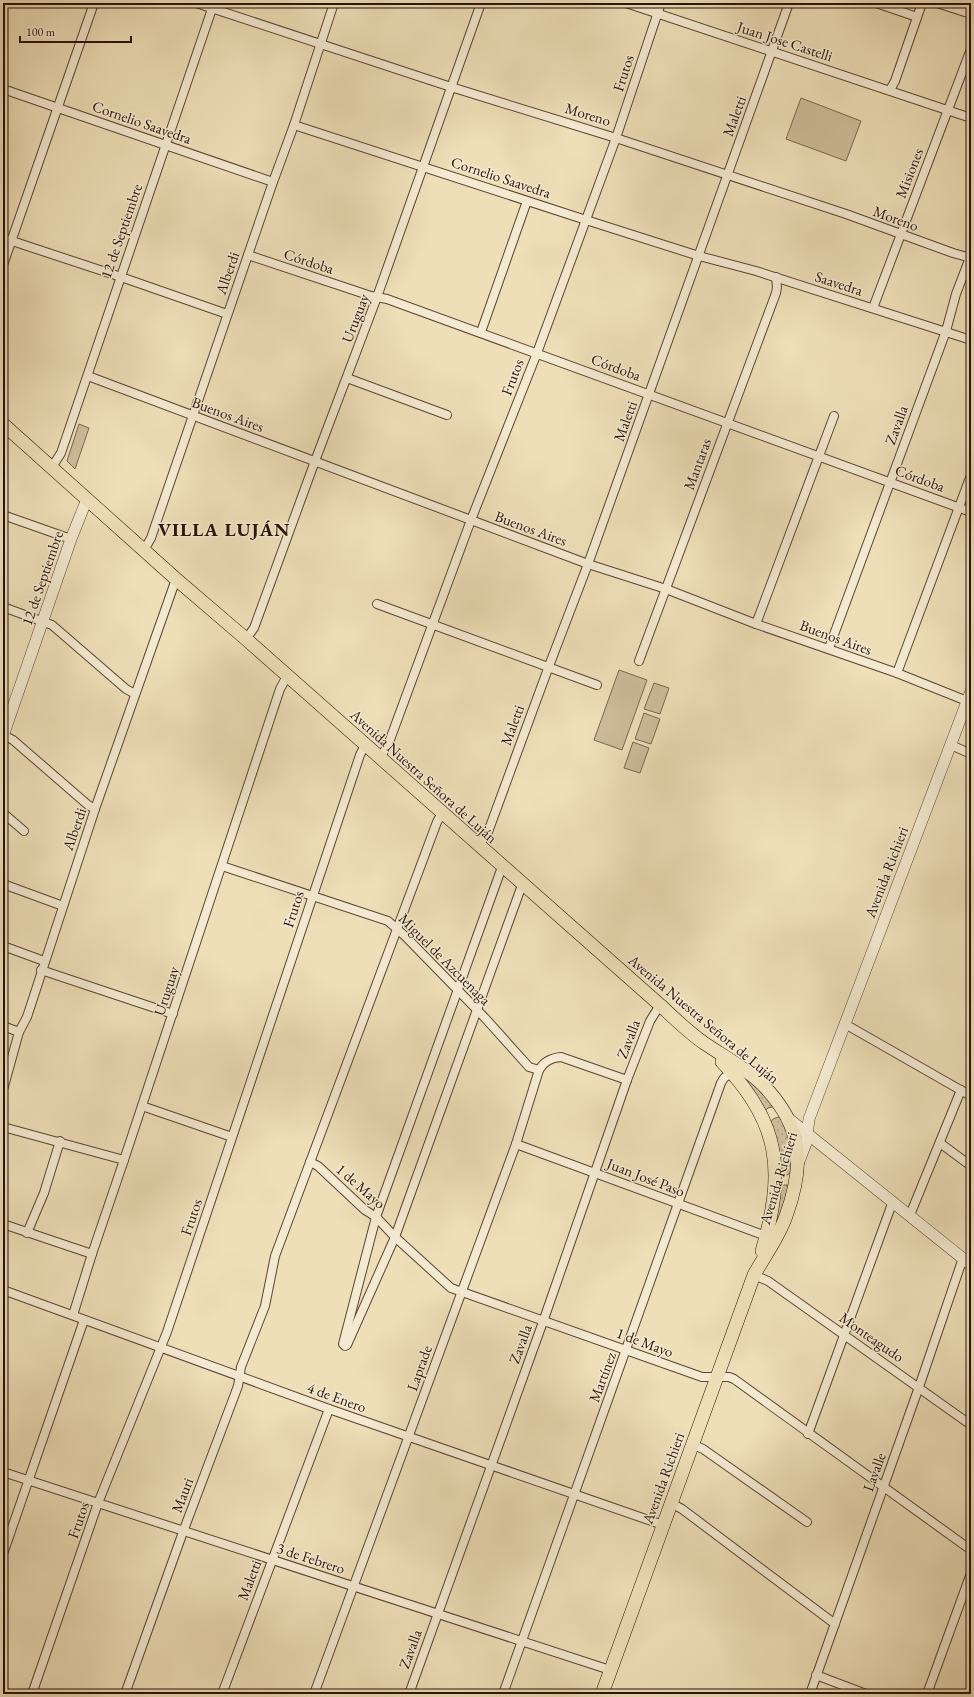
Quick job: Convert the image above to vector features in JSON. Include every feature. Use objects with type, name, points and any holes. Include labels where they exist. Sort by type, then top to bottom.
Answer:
[{"type":"main road","name":"Avenida Nuestra Señora de Luján","points":[[3,424],[479,845],[522,885],[702,1041],[757,1081],[787,1116],[796,1143],[798,1164]]},
{"type":"main road","points":[[702,1041],[746,1089],[766,1122],[776,1177],[774,1201],[756,1273]]},
{"type":"main road","points":[[766,1122],[772,1112],[780,1111],[787,1116]]},
{"type":"main road","name":"Avenida Richieri","points":[[602,1694],[716,1377],[756,1273],[786,1217],[796,1180],[798,1164]]},
{"type":"main road","points":[[776,1177],[786,1182],[796,1180]]},
{"type":"street","points":[[3,265],[7,240],[58,108],[94,3]]},
{"type":"street","name":"Moreno","points":[[196,3],[213,6],[320,44],[451,87],[616,138],[846,214],[953,253],[971,257]]},
{"type":"street","name":"Alberdi","points":[[144,550],[152,538],[273,182],[294,125],[334,3]]},
{"type":"street","name":"Uruguay","points":[[246,639],[254,628],[377,297],[481,3]]},
{"type":"street","name":"Juan Jose Castelli","points":[[626,3],[971,118]]},
{"type":"street","name":"Frutos","points":[[380,758],[388,745],[434,624],[471,520],[537,353],[616,138],[661,3]]},
{"type":"street","name":"Maletti","points":[[479,845],[488,832],[588,564],[789,3]]},
{"type":"street","points":[[876,3],[917,17]]},
{"type":"street","points":[[890,90],[922,3]]},
{"type":"street","points":[[937,3],[971,14]]},
{"type":"street","name":"12 de Septiembre","points":[[52,467],[61,453],[88,376],[213,6]]},
{"type":"street","name":"Misiones","points":[[873,308],[971,49]]},
{"type":"street","name":"Cornelio Saavedra","points":[[3,88],[273,182]]},
{"type":"street","name":"Cornelio Saavedra","points":[[294,125],[699,256]]},
{"type":"street","points":[[481,332],[527,201]]},
{"type":"street","points":[[7,240],[121,276],[228,314]]},
{"type":"street","name":"Córdoba","points":[[248,255],[386,299],[481,332],[971,512]]},
{"type":"street","name":"Saavedra","points":[[699,256],[776,277],[971,340]]},
{"type":"street","name":"Zavalla","points":[[829,648],[946,331],[956,294],[971,257]]},
{"type":"street","name":"Mantaras","points":[[639,661],[776,293],[776,277]]},
{"type":"street","name":"Buenos Aires","points":[[88,376],[588,564],[666,589],[756,624],[829,648],[897,673],[969,696]]},
{"type":"street","points":[[347,378],[447,415]]},
{"type":"street","points":[[756,624],[834,416]]},
{"type":"street","points":[[897,673],[971,475]]},
{"type":"street","name":"12 de Septiembre","points":[[4,731],[44,621],[71,539],[87,499]]},
{"type":"street","points":[[3,515],[71,539]]},
{"type":"street","name":"Alberdi","points":[[3,1090],[19,1032],[27,1016],[95,809],[176,578]]},
{"type":"street","points":[[377,604],[598,685]]},
{"type":"street","points":[[3,607],[52,625],[126,689],[135,694]]},
{"type":"street","name":"Uruguay","points":[[73,1315],[280,689],[287,676]]},
{"type":"street","name":"Avenida Richieri","points":[[798,1164],[808,1135],[809,1119],[969,696]]},
{"type":"street","points":[[4,731],[88,805],[95,809]]},
{"type":"street","name":"Frutos","points":[[32,1694],[98,1503],[160,1349],[360,755],[365,744]]},
{"type":"street","points":[[951,745],[971,754]]},
{"type":"street","points":[[3,813],[24,831]]},
{"type":"street","name":"Mauri","points":[[125,1694],[183,1532],[238,1386],[239,1376],[265,1306],[275,1256],[396,928],[436,822],[442,813]]},
{"type":"street","name":"Miguel de Azcuenaga","points":[[222,866],[388,921],[477,1010],[530,1067],[539,1070]]},
{"type":"street","points":[[502,867],[376,1217],[343,1344],[345,1346],[347,1345],[395,1237],[522,885]]},
{"type":"street","points":[[3,884],[63,906]]},
{"type":"street","points":[[3,946],[44,961]]},
{"type":"street","points":[[42,970],[173,1014]]},
{"type":"street","name":"Zavalla","points":[[409,1694],[628,1080],[650,1021],[660,1005]]},
{"type":"street","points":[[845,1024],[971,1096]]},
{"type":"street","points":[[3,1026],[19,1032]]},
{"type":"street","points":[[539,1070],[543,1064],[554,1058],[561,1058],[628,1080]]},
{"type":"street","name":"Laprade","points":[[314,1694],[516,1144],[539,1070]]},
{"type":"street","name":"Martínez","points":[[502,1694],[721,1083],[724,1078],[732,1072]]},
{"type":"street","points":[[910,1215],[961,1090]]},
{"type":"street","points":[[142,1106],[232,1137]]},
{"type":"street","points":[[787,1116],[808,1135],[893,1201],[967,1262]]},
{"type":"street","points":[[3,1127],[60,1141],[124,1160]]},
{"type":"street","points":[[27,1233],[44,1193],[60,1141]]},
{"type":"street","points":[[940,1143],[971,1166]]},
{"type":"street","name":"Juan José Paso","points":[[516,1144],[766,1236]]},
{"type":"street","name":"1 de Mayo","points":[[310,1162],[318,1166],[365,1210],[376,1217],[395,1237],[451,1288],[544,1319],[702,1377],[734,1379],[808,1434],[971,1550]]},
{"type":"street","points":[[808,1434],[893,1201]]},
{"type":"street","points":[[3,1224],[92,1254]]},
{"type":"street","name":"Lavalle","points":[[810,1694],[919,1387],[967,1262]]},
{"type":"street","name":"Monteagudo","points":[[756,1273],[845,1334],[971,1425]]},
{"type":"street","name":"4 de Enero","points":[[3,1291],[73,1315],[160,1349],[329,1409],[663,1525]]},
{"type":"street","points":[[3,1554],[84,1320]]},
{"type":"street","name":"Maletti","points":[[222,1694],[271,1560],[329,1409]]},
{"type":"street","points":[[692,1444],[703,1449],[807,1522]]},
{"type":"street","name":"3 de Febrero","points":[[3,1472],[183,1532],[610,1670]]},
{"type":"street","points":[[671,1503],[682,1509],[835,1624]]},
{"type":"street","points":[[928,1694],[971,1573]]},
{"type":"street","points":[[816,1675],[866,1694]]},
{"type":"shaded area","points":[[801,98],[861,121],[846,161],[786,139]]},
{"type":"shaded area","points":[[79,424],[89,428],[75,469],[67,461]]},
{"type":"shaded area","points":[[619,670],[647,680],[622,750],[594,740]]},
{"type":"shaded area","points":[[654,683],[669,688],[660,714],[644,709]]},
{"type":"shaded area","points":[[644,713],[660,719],[651,744],[635,739]]},
{"type":"shaded area","points":[[633,742],[649,748],[640,773],[624,768]]},
{"type":"shaded area","points":[[752,1081],[776,1106],[768,1108],[764,1112],[747,1082]]},
{"type":"shaded area","points":[[778,1117],[782,1118],[786,1123],[795,1162],[790,1173],[787,1175],[779,1170],[770,1123],[773,1119]]},
{"type":"shaded area","points":[[780,1184],[791,1185],[773,1238]]},
{"type":"district","name":"VILLA LUJÁN","points":[[224,529]]}]
